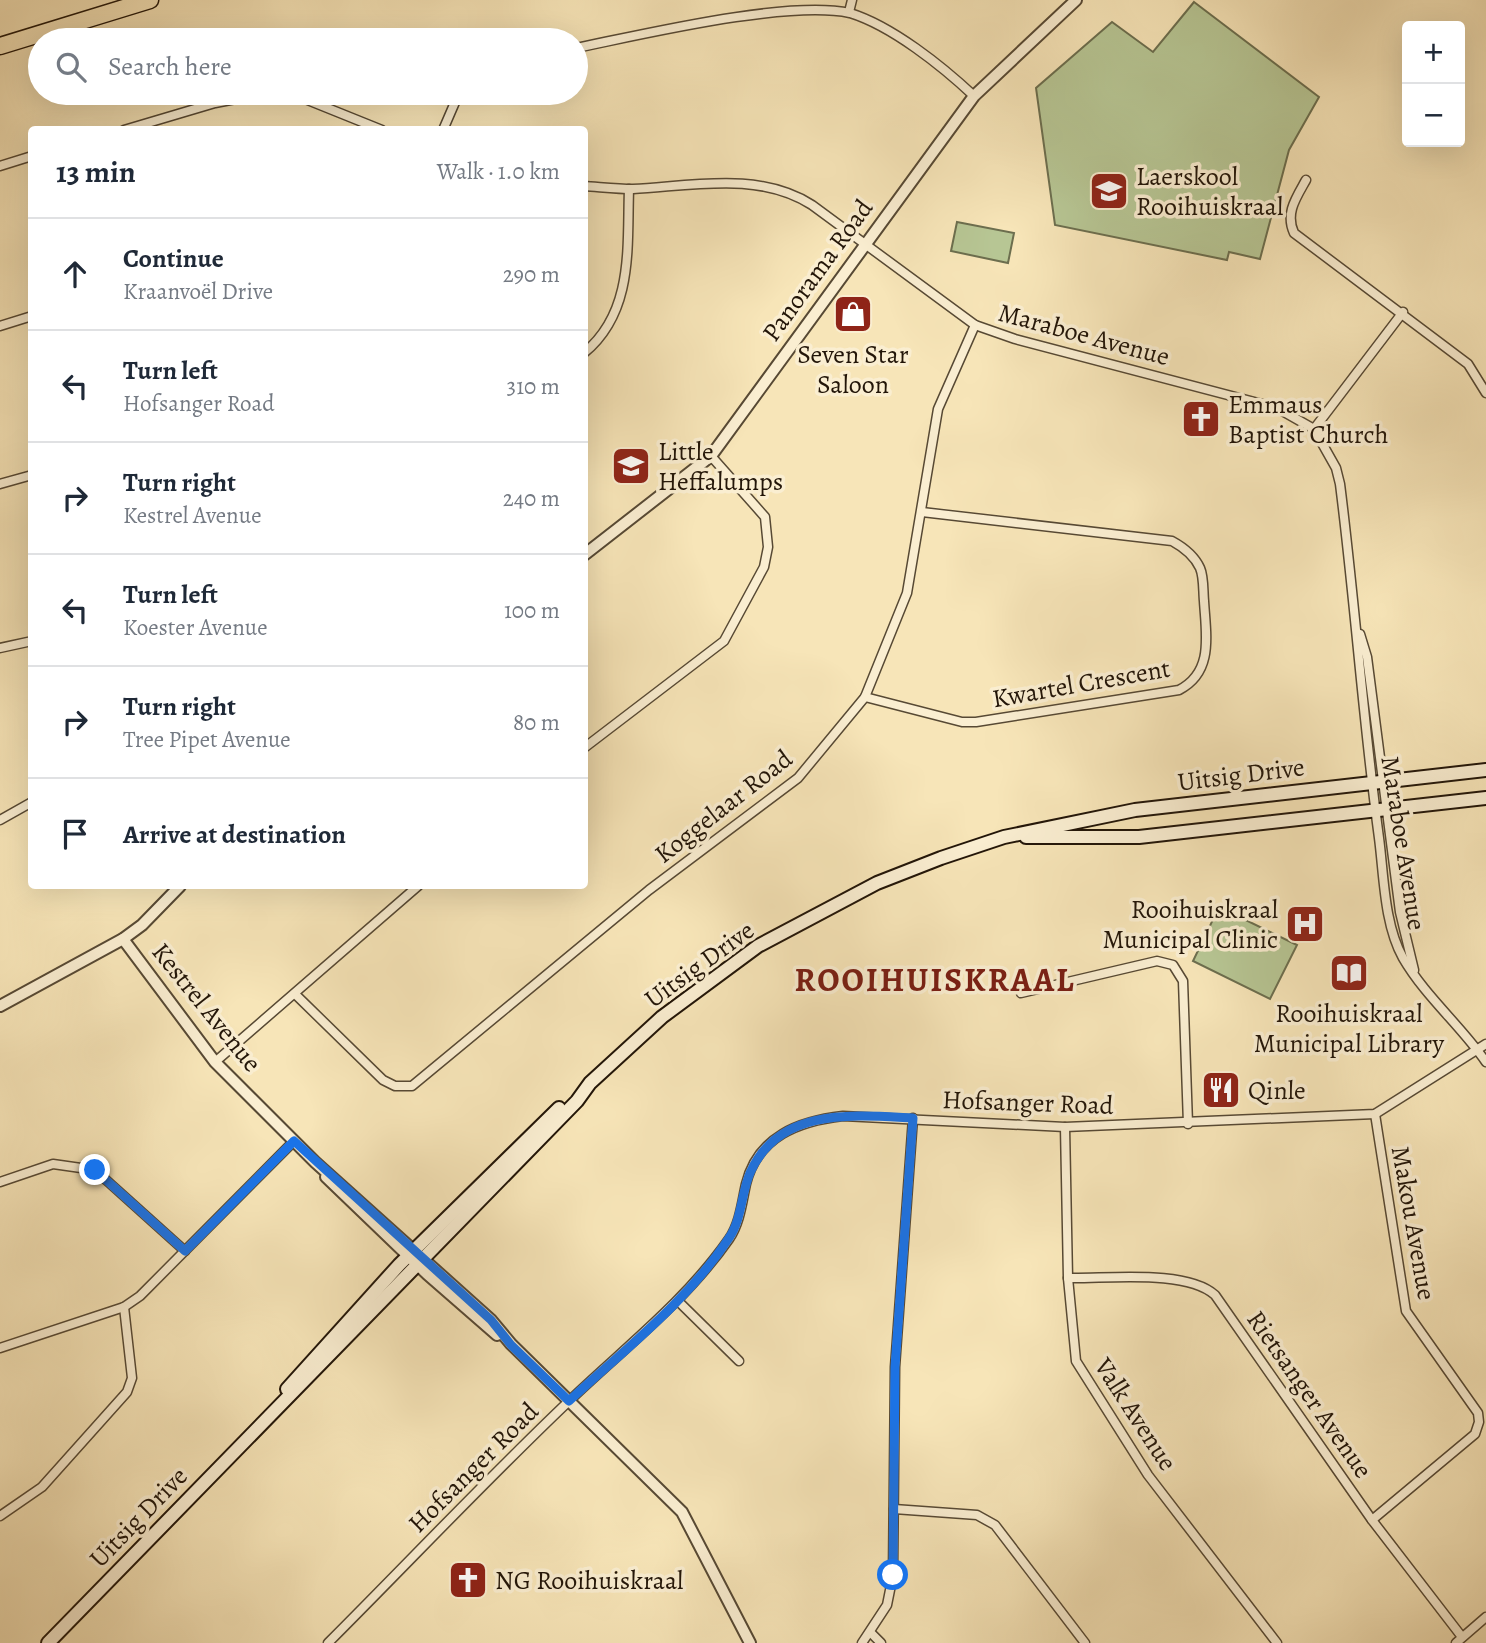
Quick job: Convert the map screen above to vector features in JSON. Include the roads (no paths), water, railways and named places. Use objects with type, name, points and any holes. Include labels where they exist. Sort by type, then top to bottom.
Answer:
[{"type":"highway","points":[[59,28],[150,0]]},
{"type":"highway","points":[[0,46],[28,37]]},
{"type":"main road","name":"Uitsig Drive","points":[[47,1643],[261,1422],[313,1357],[573,1094],[590,1083],[662,1017],[758,946],[877,883],[1004,837],[1135,810],[1486,770]]},
{"type":"main road","name":"Uitsig Drive","points":[[1004,837],[1139,836],[1486,799]]},
{"type":"street","points":[[849,12],[852,0]]},
{"type":"street","name":"Panorama Road","points":[[588,552],[711,456],[974,96],[1076,0]]},
{"type":"street","points":[[588,46],[772,8],[849,12],[880,25],[956,79],[974,96]]},
{"type":"street","points":[[137,126],[208,105]]},
{"type":"street","points":[[320,105],[372,126]]},
{"type":"street","points":[[445,126],[454,105]]},
{"type":"street","points":[[0,166],[28,157]]},
{"type":"street","points":[[1306,180],[1291,206],[1290,222],[1294,233],[1403,312],[1468,364],[1486,393]]},
{"type":"street","name":"Maraboe Avenue","points":[[588,186],[629,189],[729,183],[783,191],[802,199],[865,242],[975,325],[1015,339],[1278,408],[1314,429],[1336,468],[1340,484],[1359,632],[1357,660],[1380,811],[1415,972],[1486,1062]]},
{"type":"street","points":[[588,349],[609,325],[622,300],[629,189]]},
{"type":"street","points":[[1314,429],[1403,312]]},
{"type":"street","points":[[0,326],[28,317]]},
{"type":"street","name":"Koggelaar Road","points":[[295,994],[383,1080],[403,1088],[420,1082],[649,890],[798,778],[865,697],[907,593],[938,409],[975,325]]},
{"type":"street","points":[[588,745],[724,641],[764,567],[768,547],[765,517],[711,456]]},
{"type":"street","points":[[0,484],[28,476]]},
{"type":"street","name":"Kwartel Crescent","points":[[865,697],[962,722],[976,722],[1179,690],[1198,674],[1202,667],[1207,644],[1201,571],[1179,545],[1172,541],[922,512]]},
{"type":"street","points":[[0,648],[28,642]]},
{"type":"street","points":[[0,820],[28,804]]},
{"type":"street","points":[[0,1006],[123,939],[177,889]]},
{"type":"street","points":[[215,1062],[415,889]]},
{"type":"street","name":"Kestrel Avenue","points":[[123,939],[215,1062],[315,1162],[339,1191],[491,1320],[511,1345],[682,1512],[750,1643]]},
{"type":"street","points":[[1021,993],[1157,961],[1173,965],[1183,981],[1188,1124]]},
{"type":"street","name":"Hofsanger Road","points":[[328,1643],[569,1401],[678,1301],[730,1238],[738,1221],[748,1177],[768,1143],[789,1128],[813,1119],[843,1116],[1065,1127],[1188,1124],[1375,1114],[1486,1044]]},
{"type":"street","name":"Makou Avenue","points":[[1372,1520],[1475,1434],[1479,1422],[1478,1413],[1406,1311],[1375,1114]]},
{"type":"street","points":[[862,1643],[887,1605],[893,1575],[895,1367],[913,1118]]},
{"type":"street","name":"Valk Avenue","points":[[1065,1127],[1072,1343],[1080,1369],[1148,1475],[1277,1643]]},
{"type":"street","points":[[0,1348],[124,1307],[185,1251],[294,1141]]},
{"type":"street","points":[[0,1182],[52,1164],[95,1170],[185,1251]]},
{"type":"street","name":"Rietsanger Avenue","points":[[1068,1278],[1180,1280],[1207,1288],[1220,1300],[1372,1520],[1459,1640]]},
{"type":"street","points":[[678,1301],[739,1362]]},
{"type":"street","points":[[0,1516],[20,1505],[42,1487],[127,1392],[132,1378],[124,1307]]},
{"type":"street","points":[[894,1509],[977,1514],[995,1525],[1085,1643]]},
{"type":"street","points":[[1459,1640],[1486,1617]]},
{"type":"street","points":[[870,1633],[881,1643]]},
{"type":"place","name":"Laerskool Rooihuiskraal","points":[[1109,191]]},
{"type":"place","name":"Seven Star Saloon","points":[[853,314]]},
{"type":"place","name":"Emmaus Baptist Church","points":[[1201,419]]},
{"type":"place","name":"Little Heffalumps","points":[[631,466]]},
{"type":"place","name":"Rooihuiskraal Municipal Clinic","points":[[1305,924]]},
{"type":"place","name":"Rooihuiskraal Municipal Library","points":[[1349,973]]},
{"type":"place","name":"Qinle","points":[[1221,1090]]},
{"type":"place","name":"NG Rooihuiskraal","points":[[468,1580]]},
{"type":"district","name":"ROOIHUISKRAAL","points":[[935,979]]}]
